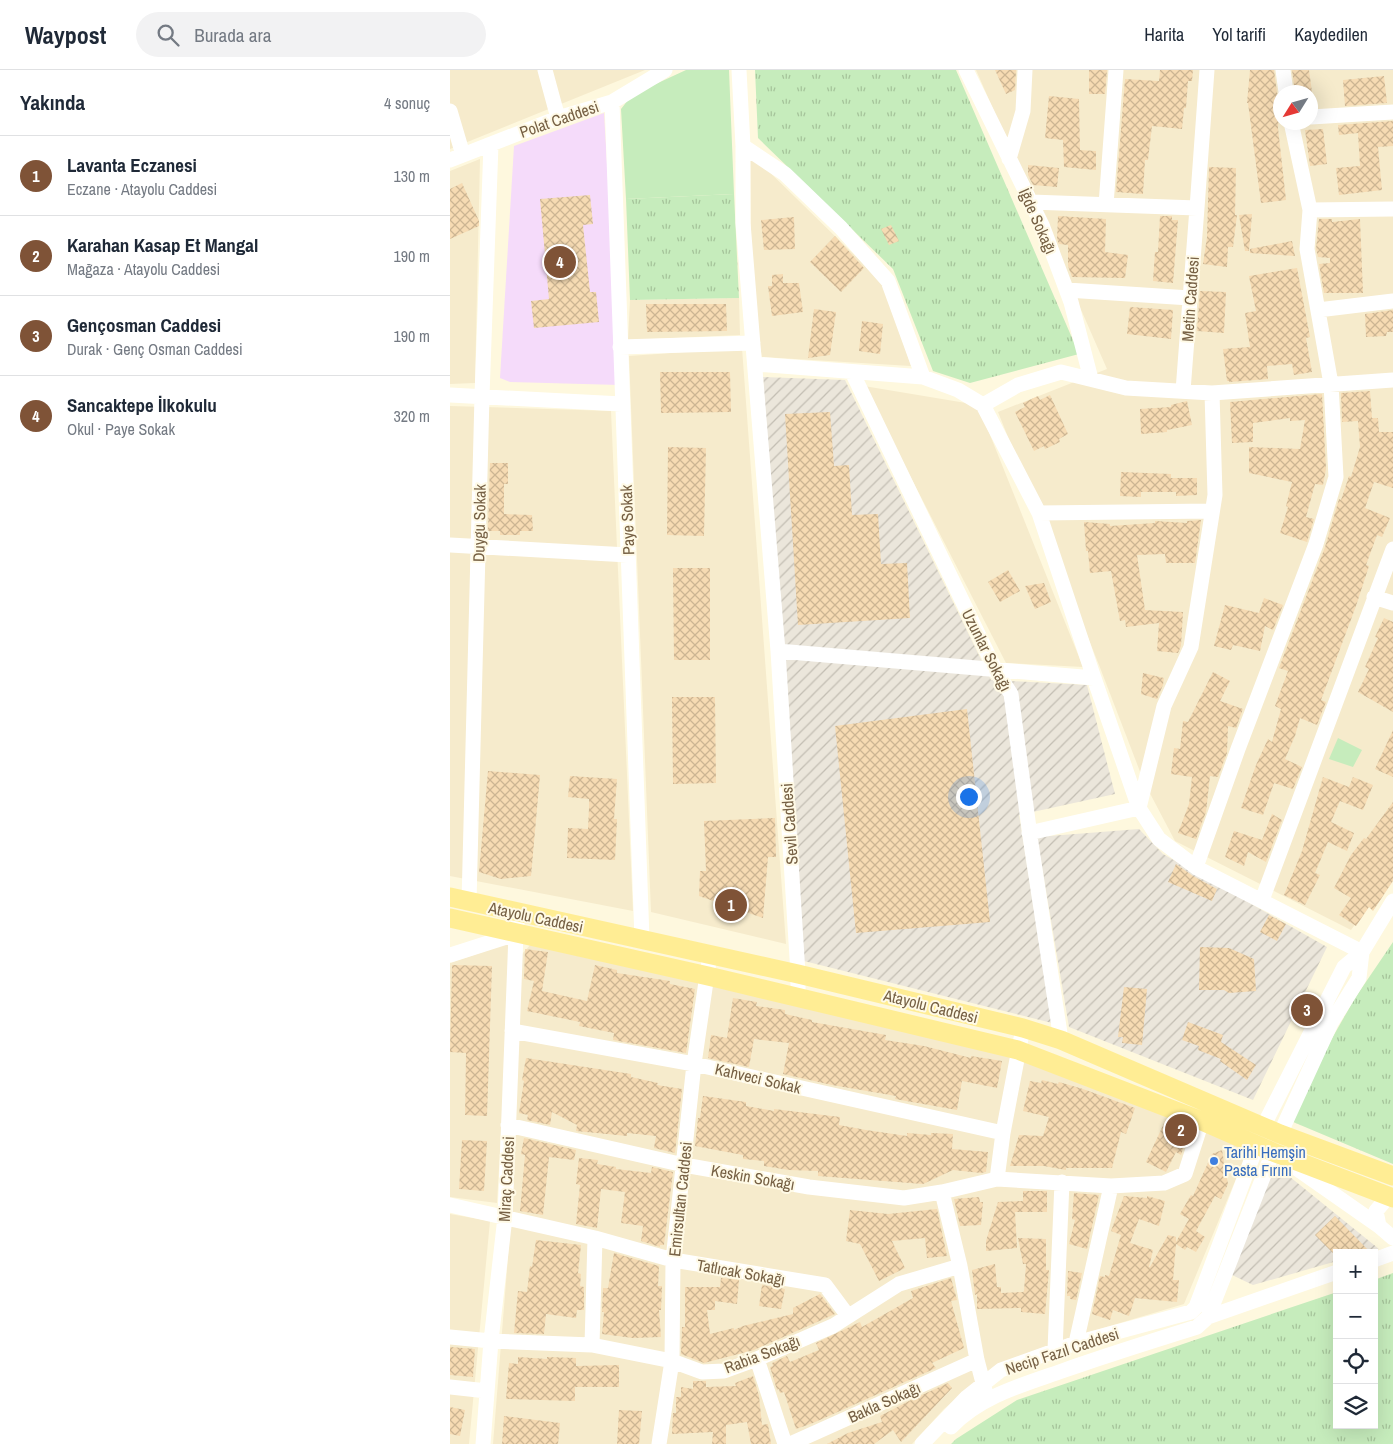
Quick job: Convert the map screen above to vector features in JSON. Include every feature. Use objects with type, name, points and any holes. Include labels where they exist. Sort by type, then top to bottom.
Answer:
[{"type":"main road","name":"Atayolu Caddesi","points":[[450,897],[798,974],[1023,1028],[1062,1040],[1272,1130],[1393,1176]]},
{"type":"main road","name":"Atayolu Caddesi","points":[[450,918],[708,976],[1018,1050],[1391,1197]]},
{"type":"main road","points":[[1265,1148],[1272,1130]]},
{"type":"street","points":[[545,70],[558,118]]},
{"type":"street","name":"Polat Caddesi","points":[[456,158],[558,118],[612,102],[664,70]]},
{"type":"street","name":"Sevil Caddesi","points":[[739,70],[743,146],[743,223],[778,651],[798,997]]},
{"type":"street","name":"İğde Sokağı","points":[[966,70],[1042,224],[1067,290],[1091,379]]},
{"type":"street","points":[[1009,159],[1023,111],[1025,70]]},
{"type":"street","points":[[1106,205],[1116,70]]},
{"type":"street","name":"Metin Caddesi","points":[[1183,391],[1207,70]]},
{"type":"street","points":[[1283,70],[1285,85]]},
{"type":"street","name":"Paye Sokak","points":[[612,102],[642,939]]},
{"type":"street","points":[[450,111],[456,158]]},
{"type":"street","points":[[1318,117],[1393,112]]},
{"type":"street","points":[[1196,867],[1238,749],[1316,544],[1336,477],[1331,384],[1307,249],[1310,210],[1293,130]]},
{"type":"street","name":"Duygu Sokak","points":[[469,902],[482,396],[491,144]]},
{"type":"street","points":[[743,146],[785,174],[841,228],[888,280],[923,377]]},
{"type":"street","points":[[1031,202],[1197,208]]},
{"type":"street","points":[[1310,210],[1393,209]]},
{"type":"street","points":[[1067,290],[1190,298]]},
{"type":"street","points":[[1318,310],[1393,301]]},
{"type":"street","points":[[620,347],[753,343]]},
{"type":"street","points":[[755,364],[923,377],[958,390],[983,405],[1039,513],[1139,808],[1159,839],[1196,867],[1362,952]]},
{"type":"street","name":"Uzunlar Sokağı","points":[[852,372],[996,671],[1011,694],[1029,833],[1062,1040]]},
{"type":"street","points":[[983,405],[1018,384],[1061,372],[1126,388],[1212,392],[1393,380]]},
{"type":"street","points":[[1139,808],[1164,706],[1191,647],[1215,495],[1212,392]]},
{"type":"street","points":[[450,395],[622,404]]},
{"type":"street","points":[[1039,513],[1212,511]]},
{"type":"street","points":[[450,545],[628,554]]},
{"type":"street","points":[[1262,900],[1393,548]]},
{"type":"street","points":[[1374,597],[1393,603]]},
{"type":"street","points":[[778,651],[1094,678]]},
{"type":"street","points":[[1029,833],[1139,808]]},
{"type":"street","points":[[1272,1130],[1344,967],[1362,952],[1393,901]]},
{"type":"street","name":"Miraç Caddesi","points":[[483,1444],[491,1341],[505,1217],[518,913]]},
{"type":"street","points":[[450,955],[516,934]]},
{"type":"street","name":"Emirsultan Caddesi","points":[[659,1444],[672,1361],[672,1260],[694,1064],[710,954]]},
{"type":"street","points":[[998,1179],[1003,1133],[1023,1028]]},
{"type":"street","name":"Kahveci Sokak","points":[[512,1031],[694,1064],[1003,1133]]},
{"type":"street","name":"Keskin Sokağı","points":[[508,1125],[684,1165],[809,1187],[904,1198],[942,1192],[998,1179],[1111,1186],[1164,1183],[1185,1174],[1202,1121]]},
{"type":"street","points":[[1202,1312],[1265,1148],[1379,1226],[1393,1238]]},
{"type":"street","points":[[1055,1350],[1062,1182]]},
{"type":"street","points":[[1076,1343],[1111,1186]]},
{"type":"street","points":[[942,1192],[960,1266],[977,1360],[985,1391]]},
{"type":"street","points":[[1379,1226],[1376,1211],[1391,1197]]},
{"type":"street","name":"Tatlıcak Sokağı","points":[[450,1205],[595,1238],[672,1260],[824,1285],[848,1316]]},
{"type":"street","points":[[592,1345],[595,1238]]},
{"type":"street","points":[[1378,1259],[1393,1253]]},
{"type":"street","name":"Rabia Sokağı","points":[[450,1337],[491,1341],[592,1345],[672,1361],[702,1372],[724,1371],[757,1359],[832,1326],[899,1284],[960,1266]]},
{"type":"street","name":"Necip Fazıl Caddesi","points":[[934,1444],[985,1391],[1001,1370],[1076,1343],[1191,1312],[1202,1312],[1333,1273]]},
{"type":"street","name":"Necip Fazıl Caddesi","points":[[922,1444],[966,1397],[1085,1363],[1196,1327],[1202,1312]]},
{"type":"street","points":[[757,1359],[785,1444]]},
{"type":"street","name":"Bakla Sokağı","points":[[790,1444],[977,1360]]},
{"type":"street","points":[[450,1387],[487,1391]]},
{"type":"shaded area","points":[[450,70],[645,70],[450,149]]},
{"type":"shaded area","points":[[976,70],[1393,70],[1393,874],[1351,930],[1175,841],[1144,782],[998,412],[1107,369]]},
{"type":"shaded area","points":[[604,113],[620,385],[510,382],[500,378],[514,146]]},
{"type":"shaded area","points":[[750,153],[884,284],[911,366],[762,357],[752,301]]},
{"type":"shaded area","points":[[480,159],[475,383],[450,384],[450,171]]},
{"type":"shaded area","points":[[739,298],[740,335],[628,340],[630,300]]},
{"type":"shaded area","points":[[742,348],[786,944],[651,912],[629,356]]},
{"type":"shaded area","points":[[763,377],[845,380],[991,680],[1087,685],[1115,794],[1019,815],[1052,1023],[804,961]]},
{"type":"shaded area","points":[[864,386],[978,405],[1083,667],[1006,663]]},
{"type":"shaded area","points":[[450,406],[611,411],[633,911],[450,876]]},
{"type":"shaded area","points":[[1139,829],[1163,854],[1327,947],[1253,1100],[1069,1027],[1037,837]]},
{"type":"shaded area","points":[[512,942],[497,1203],[450,1197],[450,963]]},
{"type":"shaded area","points":[[531,944],[1011,1055],[1157,1108],[1248,1150],[1184,1304],[1066,1339],[996,1365],[944,1409],[912,1444],[493,1444],[512,1207],[522,954]]},
{"type":"shaded area","points":[[1274,1164],[1379,1249],[1333,1249],[1333,1262],[1253,1285],[1232,1275]]},
{"type":"shaded area","points":[[450,1214],[490,1221],[469,1444],[450,1444]]},
{"type":"green space","points":[[686,70],[729,70],[734,194],[626,199],[621,109],[632,95]]},
{"type":"green space","points":[[755,70],[956,70],[1079,354],[970,383],[933,371],[893,269],[758,138]]},
{"type":"green space","points":[[734,194],[739,298],[630,300],[626,199]]},
{"type":"green space","points":[[1338,738],[1362,750],[1353,767],[1329,759]]},
{"type":"green space","points":[[1393,942],[1393,1164],[1286,1119],[1355,998]]},
{"type":"green space","points":[[1393,1273],[1393,1444],[951,1444],[1017,1400],[1333,1293],[1333,1429],[1378,1429],[1378,1279]]},
{"type":"building","points":[[995,70],[1016,70],[1015,90],[1006,94]]},
{"type":"building","points":[[1089,70],[1107,70],[1105,94],[1089,94]]},
{"type":"building","points":[[1160,70],[1193,70],[1192,81],[1188,81],[1182,129],[1152,126],[1148,160],[1145,160],[1143,194],[1116,192],[1125,79],[1159,81]]},
{"type":"building","points":[[1250,70],[1274,70],[1276,85],[1273,85],[1273,130],[1278,130],[1286,200],[1261,203],[1247,103]]},
{"type":"building","points":[[1292,70],[1309,70],[1311,85],[1294,85]]},
{"type":"building","points":[[1384,76],[1387,103],[1345,106],[1343,80]]},
{"type":"building","points":[[1049,96],[1079,99],[1080,150],[1096,151],[1096,170],[1064,167],[1063,140],[1045,138]]},
{"type":"building","points":[[1393,121],[1393,146],[1378,147],[1382,190],[1339,195],[1336,168],[1360,166],[1358,133],[1339,135],[1338,125]]},
{"type":"building","points":[[1323,129],[1327,164],[1310,166],[1305,130]]},
{"type":"building","points":[[1028,165],[1059,168],[1057,187],[1033,185],[1028,175]]},
{"type":"building","points":[[1209,167],[1236,168],[1235,215],[1237,215],[1233,247],[1228,247],[1227,267],[1203,264],[1207,237]]},
{"type":"building","points":[[462,183],[479,221],[479,226],[450,239],[450,189]]},
{"type":"building","points":[[590,195],[593,224],[583,225],[590,292],[596,292],[599,322],[534,328],[531,301],[549,299],[540,199]]},
{"type":"building","points":[[1252,214],[1249,251],[1245,251],[1239,215]]},
{"type":"building","points":[[1058,216],[1106,219],[1105,252],[1128,255],[1125,278],[1072,277],[1068,266],[1068,245],[1059,244],[1057,239]]},
{"type":"building","points":[[1160,216],[1172,216],[1172,220],[1178,220],[1173,283],[1153,281],[1155,252],[1158,252]]},
{"type":"building","points":[[794,217],[795,249],[764,250],[761,220]]},
{"type":"building","points":[[1319,219],[1332,219],[1332,222],[1360,219],[1363,293],[1324,293],[1319,264],[1330,263],[1330,258],[1318,257],[1316,249]]},
{"type":"building","points":[[891,225],[899,241],[889,245],[881,229]]},
{"type":"building","points":[[835,236],[864,268],[841,292],[810,262]]},
{"type":"building","points":[[1292,241],[1295,256],[1250,253],[1250,249]]},
{"type":"building","points":[[1297,268],[1310,337],[1306,338],[1312,372],[1294,375],[1292,364],[1267,366],[1268,379],[1227,381],[1223,349],[1250,347],[1245,313],[1256,311],[1249,276]]},
{"type":"building","points":[[783,274],[783,283],[799,283],[803,312],[772,316],[768,286],[772,286],[772,275]]},
{"type":"building","points":[[1200,291],[1226,292],[1224,333],[1197,331]]},
{"type":"building","points":[[646,304],[726,304],[727,331],[647,332]]},
{"type":"building","points":[[1130,307],[1173,310],[1171,339],[1127,334]]},
{"type":"building","points":[[814,309],[836,312],[830,355],[808,358]]},
{"type":"building","points":[[1393,310],[1393,332],[1387,332],[1386,336],[1366,337],[1365,314]]},
{"type":"building","points":[[862,321],[883,324],[880,354],[859,351]]},
{"type":"building","points":[[660,372],[730,372],[731,412],[661,413]]},
{"type":"building","points":[[1370,391],[1372,418],[1378,418],[1379,432],[1393,432],[1393,488],[1374,482],[1365,508],[1390,518],[1382,537],[1377,535],[1366,565],[1369,566],[1356,606],[1321,700],[1326,702],[1317,725],[1300,718],[1285,759],[1302,767],[1293,789],[1274,783],[1263,815],[1241,808],[1256,765],[1268,739],[1272,742],[1281,709],[1275,706],[1288,671],[1279,668],[1325,547],[1339,499],[1341,500],[1349,476],[1351,477],[1360,447],[1358,421],[1342,422],[1341,393]]},
{"type":"building","points":[[1322,394],[1326,469],[1323,485],[1315,484],[1306,517],[1314,519],[1307,542],[1280,533],[1288,507],[1286,506],[1292,482],[1249,473],[1249,447],[1300,449],[1305,420],[1290,421],[1290,418],[1253,423],[1253,442],[1232,443],[1230,402]]},
{"type":"building","points":[[1050,395],[1068,434],[1059,439],[1060,442],[1045,449],[1044,446],[1034,451],[1015,412],[1025,407],[1023,403],[1038,396],[1040,400]]},
{"type":"building","points":[[1187,401],[1192,425],[1167,430],[1167,432],[1141,434],[1140,409],[1171,407],[1171,405]]},
{"type":"building","points":[[830,412],[834,466],[849,465],[852,515],[878,514],[881,564],[907,563],[910,618],[798,625],[785,414]]},
{"type":"building","points":[[668,447],[706,448],[704,536],[667,535]]},
{"type":"building","points":[[490,463],[508,463],[508,484],[504,484],[504,514],[532,515],[533,531],[520,531],[520,535],[500,535],[500,531],[488,531]]},
{"type":"building","points":[[1121,472],[1171,474],[1171,478],[1197,478],[1197,495],[1176,496],[1176,492],[1141,492],[1141,497],[1120,496]]},
{"type":"building","points":[[1201,520],[1195,563],[1166,563],[1165,554],[1137,555],[1145,610],[1183,612],[1181,646],[1178,653],[1157,651],[1159,623],[1126,627],[1125,620],[1120,621],[1111,571],[1090,573],[1084,522],[1110,524],[1110,526],[1155,523],[1155,521],[1187,523],[1187,521]]},
{"type":"building","points":[[673,568],[710,568],[710,660],[674,660]]},
{"type":"building","points":[[1008,570],[1020,591],[1000,602],[988,582]]},
{"type":"building","points":[[1044,583],[1051,602],[1035,609],[1025,586]]},
{"type":"building","points":[[1264,598],[1283,605],[1273,630],[1265,626],[1260,651],[1233,645],[1231,650],[1214,646],[1225,605],[1259,613]]},
{"type":"building","points":[[1384,618],[1393,622],[1393,712],[1358,692],[1369,669],[1365,667],[1378,638],[1375,637]]},
{"type":"building","points":[[1213,672],[1230,681],[1220,701],[1243,709],[1236,728],[1228,726],[1227,753],[1218,777],[1210,776],[1206,812],[1196,839],[1178,833],[1189,804],[1192,777],[1171,774],[1174,748],[1180,749],[1183,721],[1188,722]]},
{"type":"building","points":[[1143,673],[1164,678],[1157,699],[1141,694]]},
{"type":"building","points":[[672,697],[715,697],[716,783],[673,784]]},
{"type":"building","points":[[967,709],[990,922],[856,933],[835,726]]},
{"type":"building","points":[[1393,730],[1393,777],[1375,769]]},
{"type":"building","points":[[488,771],[540,775],[531,876],[501,879],[479,872]]},
{"type":"building","points":[[570,776],[617,779],[614,819],[617,819],[615,860],[567,858],[568,828],[588,829],[589,808],[589,799],[568,797]]},
{"type":"building","points":[[1323,777],[1349,787],[1353,777],[1373,785],[1363,810],[1340,801],[1331,822],[1354,833],[1347,851],[1328,842],[1315,873],[1320,875],[1305,905],[1284,895],[1302,851]]},
{"type":"building","points":[[1393,802],[1393,881],[1373,911],[1369,907],[1356,926],[1339,915],[1351,898],[1334,888],[1351,855],[1364,838],[1366,839]]},
{"type":"building","points":[[1272,814],[1282,820],[1266,862],[1248,852],[1244,866],[1225,857],[1234,831],[1262,840]]},
{"type":"building","points":[[775,818],[776,857],[768,857],[763,918],[699,896],[700,871],[706,871],[704,821]]},
{"type":"building","points":[[1176,864],[1217,889],[1212,901],[1168,882]]},
{"type":"building","points":[[1269,915],[1286,924],[1277,941],[1260,932]]},
{"type":"building","points":[[1200,947],[1229,948],[1254,959],[1256,991],[1229,993],[1224,990],[1199,990]]},
{"type":"building","points":[[525,949],[548,952],[542,991],[587,1001],[595,965],[617,970],[617,973],[670,981],[670,984],[695,989],[686,1053],[613,1040],[614,1033],[579,1026],[580,1022],[527,1011],[534,981],[524,979]]},
{"type":"building","points":[[452,965],[492,966],[487,1116],[465,1115],[466,1053],[450,1052]]},
{"type":"building","points":[[1124,987],[1147,989],[1142,1045],[1122,1043],[1123,1037],[1118,1037]]},
{"type":"building","points":[[733,998],[757,1002],[756,1006],[785,1010],[785,1014],[812,1020],[812,1022],[886,1035],[885,1040],[924,1046],[971,1058],[971,1056],[1002,1061],[997,1088],[962,1081],[957,1110],[895,1099],[896,1096],[783,1074],[789,1043],[754,1039],[749,1067],[708,1058],[711,1035],[727,1038]]},
{"type":"building","points":[[1188,1022],[1223,1035],[1221,1042],[1256,1065],[1247,1080],[1220,1061],[1221,1059],[1198,1050],[1199,1046],[1182,1040]]},
{"type":"building","points":[[526,1058],[631,1074],[631,1077],[658,1083],[657,1085],[682,1089],[675,1153],[654,1148],[656,1136],[627,1133],[627,1136],[576,1131],[577,1125],[552,1112],[550,1125],[527,1120],[528,1115],[519,1113]]},
{"type":"building","points":[[1042,1080],[1058,1084],[1059,1082],[1083,1089],[1135,1108],[1126,1134],[1121,1132],[1112,1168],[1066,1168],[1066,1170],[1044,1166],[1010,1166],[1019,1135],[1043,1136],[1049,1117],[1023,1111],[1030,1081],[1041,1083]]},
{"type":"building","points":[[703,1096],[746,1102],[746,1106],[774,1111],[774,1109],[840,1117],[839,1125],[866,1130],[907,1136],[907,1133],[953,1134],[952,1149],[988,1152],[986,1172],[953,1170],[923,1184],[818,1176],[818,1171],[789,1170],[764,1166],[764,1161],[743,1159],[743,1155],[695,1146]]},
{"type":"building","points":[[1166,1119],[1190,1129],[1181,1155],[1176,1152],[1166,1172],[1146,1162]]},
{"type":"building","points":[[524,1138],[576,1150],[574,1160],[549,1157],[543,1215],[520,1211],[525,1155],[521,1154]]},
{"type":"building","points":[[462,1140],[487,1141],[484,1191],[459,1189]]},
{"type":"building","points":[[1222,1150],[1228,1184],[1221,1199],[1215,1196],[1196,1231],[1205,1237],[1196,1252],[1187,1247],[1185,1250],[1176,1244],[1173,1280],[1179,1280],[1177,1302],[1135,1298],[1129,1316],[1113,1310],[1110,1320],[1092,1314],[1100,1276],[1109,1276],[1121,1235],[1111,1231],[1124,1196],[1147,1198],[1147,1196],[1165,1201],[1159,1226],[1139,1219],[1130,1243],[1153,1250],[1150,1267],[1168,1235],[1176,1237],[1176,1242],[1189,1219],[1180,1214],[1191,1195],[1193,1196],[1212,1154]]},
{"type":"building","points":[[579,1158],[598,1160],[597,1164],[616,1167],[616,1169],[651,1173],[652,1167],[673,1172],[664,1245],[660,1245],[660,1247],[641,1241],[643,1226],[621,1223],[625,1192],[601,1189],[597,1228],[576,1224],[580,1185],[576,1184]]},
{"type":"building","points":[[1023,1191],[1047,1191],[1047,1212],[1015,1212],[1017,1248],[986,1251],[986,1241],[998,1202],[1023,1201]]},
{"type":"building","points":[[1074,1193],[1099,1195],[1087,1249],[1069,1244],[1075,1220],[1072,1219]]},
{"type":"building","points":[[979,1197],[980,1202],[983,1202],[981,1225],[960,1226],[954,1199]]},
{"type":"building","points":[[937,1209],[947,1256],[927,1258],[925,1238],[892,1241],[905,1268],[879,1281],[860,1244],[846,1241],[850,1210],[888,1214]]},
{"type":"building","points":[[1335,1216],[1367,1249],[1333,1249],[1333,1253],[1315,1235]]},
{"type":"building","points":[[1018,1238],[1046,1239],[1046,1270],[1049,1270],[1045,1314],[1021,1312],[1021,1308],[977,1309],[977,1294],[975,1295],[972,1270],[995,1264],[997,1287],[1001,1287],[1001,1293],[1024,1291],[1026,1264],[1023,1264]]},
{"type":"building","points":[[536,1240],[581,1245],[578,1273],[581,1274],[580,1286],[584,1287],[584,1310],[577,1310],[576,1318],[546,1314],[544,1334],[514,1333],[518,1291],[527,1292]]},
{"type":"building","points":[[614,1253],[659,1266],[658,1286],[662,1286],[661,1310],[659,1310],[661,1337],[633,1338],[602,1334],[604,1312],[602,1312],[603,1288],[608,1288]]},
{"type":"building","points":[[1068,1271],[1082,1273],[1076,1300],[1070,1299],[1070,1296],[1067,1296]]},
{"type":"building","points":[[721,1278],[739,1280],[737,1304],[715,1301],[715,1310],[707,1310],[710,1334],[734,1328],[734,1330],[743,1326],[793,1314],[793,1308],[820,1294],[835,1314],[754,1350],[704,1363],[681,1354],[682,1327],[685,1327],[685,1287],[720,1287]]},
{"type":"building","points":[[951,1278],[957,1300],[951,1301],[964,1348],[932,1363],[936,1368],[796,1429],[784,1392],[780,1393],[779,1389],[777,1390],[770,1367],[773,1366],[772,1363],[787,1356],[790,1362],[819,1350],[816,1343],[860,1322],[862,1327],[913,1298],[911,1291]]},
{"type":"building","points":[[762,1285],[785,1289],[781,1309],[759,1306]]},
{"type":"building","points":[[450,1347],[475,1349],[473,1377],[450,1375]]},
{"type":"building","points":[[518,1357],[576,1358],[576,1366],[619,1365],[619,1387],[575,1387],[575,1401],[506,1399],[509,1363],[518,1364]]},
{"type":"building","points":[[753,1376],[759,1396],[762,1425],[768,1424],[771,1444],[751,1444],[747,1422],[726,1425],[726,1444],[712,1444],[713,1432],[672,1434],[673,1413],[676,1413],[676,1397],[681,1397],[681,1387],[693,1389],[693,1381],[706,1381],[706,1387],[736,1386],[735,1383]]},
{"type":"building","points":[[948,1383],[952,1388],[901,1442],[893,1430],[874,1444],[827,1444],[848,1433],[882,1422],[880,1416]]},
{"type":"building","points":[[450,1407],[465,1410],[460,1436],[450,1434]]},
{"type":"building","points":[[619,1410],[642,1411],[639,1444],[617,1444]]},
{"type":"building","points":[[504,1416],[560,1423],[558,1444],[502,1444]]},
{"type":"place","name":"Sancaktepe İlkokulu","points":[[560,262]]},
{"type":"place","name":"Lavanta Eczanesi","points":[[731,905]]},
{"type":"place","name":"Gençosman Caddesi","points":[[1307,1010]]},
{"type":"place","name":"Karahan Kasap Et Mangal","points":[[1181,1130]]},
{"type":"place","name":"Tarihi Hemşin Pasta Fırını","points":[[1214,1161]]}]
